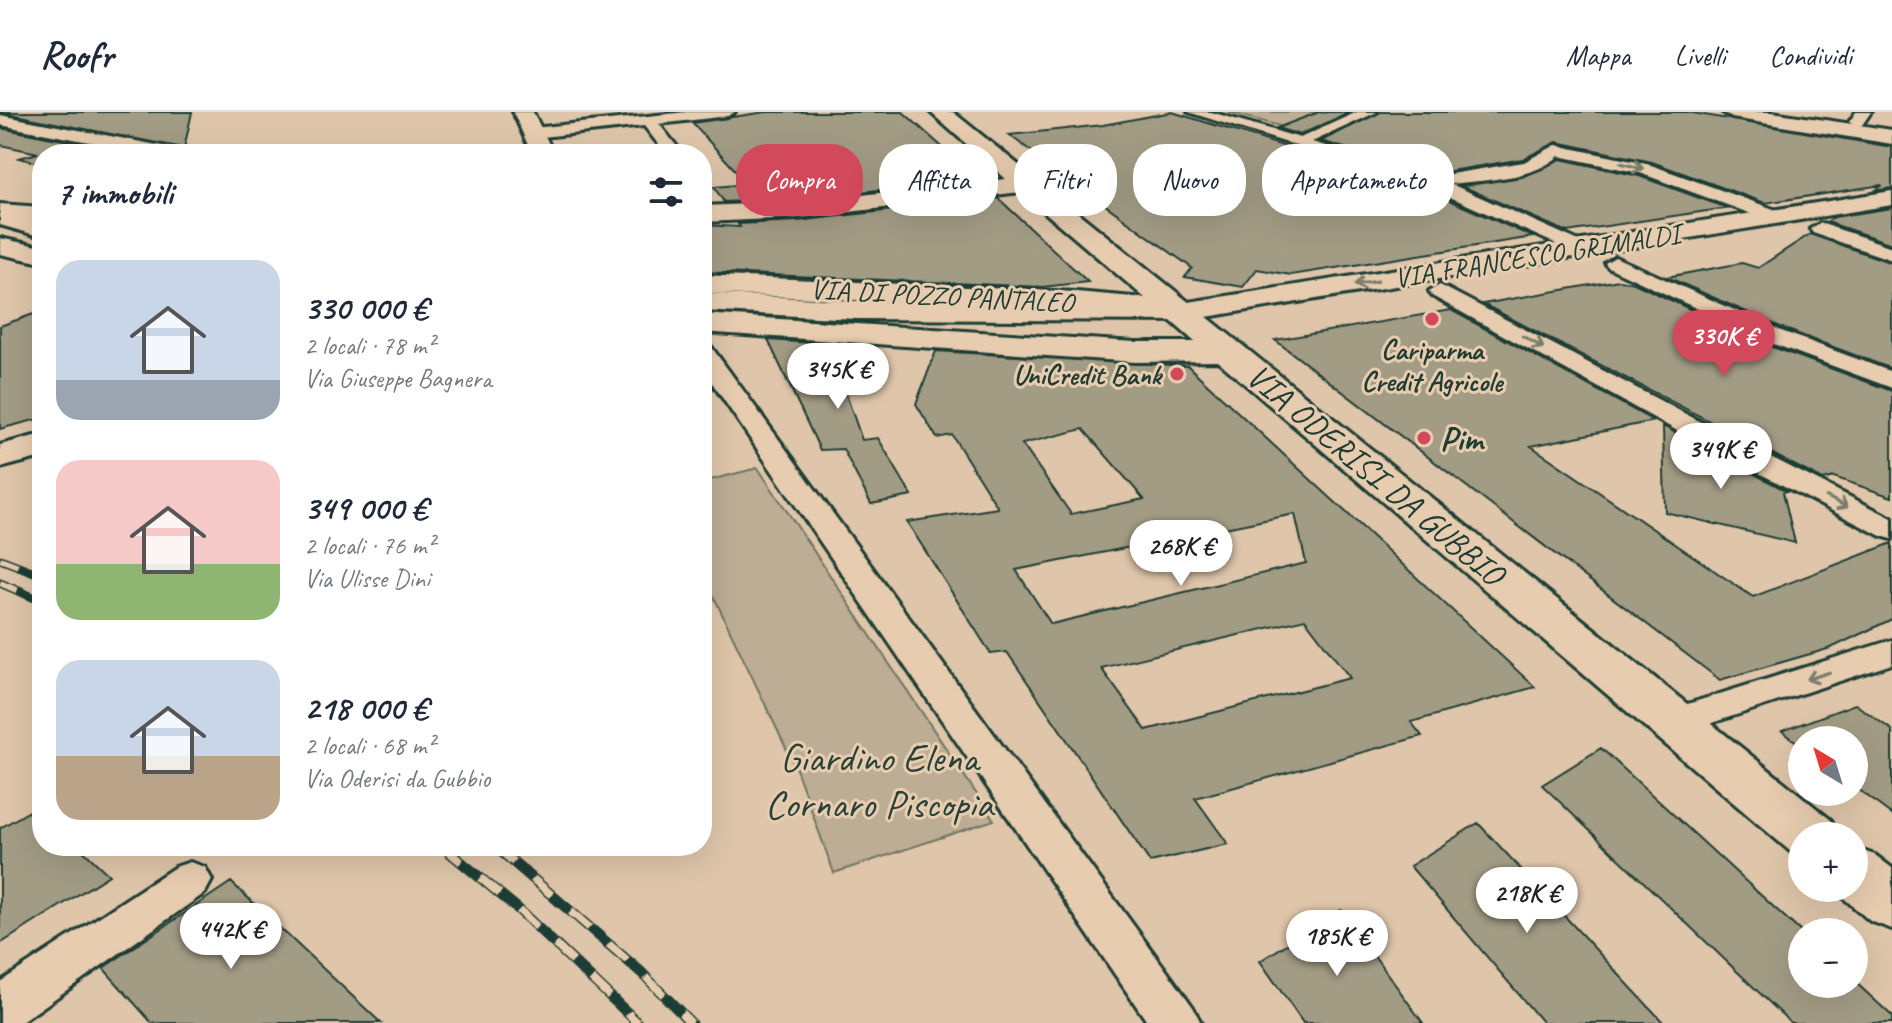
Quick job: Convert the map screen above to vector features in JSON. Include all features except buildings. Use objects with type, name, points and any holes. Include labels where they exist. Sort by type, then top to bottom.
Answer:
[{"type":"main road","points":[[523,112],[538,144]]},
{"type":"main road","name":"VIA ODERISI DA GUBBIO","points":[[940,112],[1014,173]]},
{"type":"main road","points":[[1732,112],[1892,137]]},
{"type":"main road","points":[[1794,112],[1860,117],[1892,127]]},
{"type":"main road","points":[[712,213],[785,212],[1014,182]]},
{"type":"main road","name":"VIA FRANCESCO GRIMALDI","points":[[1206,331],[1581,249],[1892,198]]},
{"type":"main road","points":[[0,214],[32,215]]},
{"type":"main road","points":[[0,214],[32,225]]},
{"type":"main road","name":"VIA ODERISI DA GUBBIO","points":[[1066,216],[1794,822]]},
{"type":"main road","name":"VIA FRANCESCO GRIMALDI","points":[[1206,331],[1892,217]]},
{"type":"main road","points":[[0,232],[32,237]]},
{"type":"main road","points":[[0,246],[32,253]]},
{"type":"main road","name":"VIA DI POZZO PANTALEO","points":[[712,284],[1076,301],[1206,331]]},
{"type":"main road","points":[[712,303],[856,310],[936,322],[1046,331],[1154,336],[1206,331]]},
{"type":"main road","points":[[712,324],[1135,352],[1206,331]]},
{"type":"main road","points":[[0,439],[32,430]]},
{"type":"main road","points":[[0,457],[32,448]]},
{"type":"main road","points":[[1868,883],[1892,903]]},
{"type":"street","points":[[533,133],[728,112]]},
{"type":"street","points":[[1195,112],[1303,144]]},
{"type":"street","points":[[1216,112],[1328,144]]},
{"type":"street","points":[[1308,138],[1370,112]]},
{"type":"street","points":[[0,120],[126,144]]},
{"type":"street","points":[[648,120],[667,144]]},
{"type":"street","points":[[1454,178],[1528,167],[1541,162],[1556,150],[1645,169],[1775,216]]},
{"type":"street","points":[[1454,192],[1581,249]]},
{"type":"street","points":[[1820,229],[1892,254]]},
{"type":"street","points":[[1615,263],[1788,342],[1892,381]]},
{"type":"street","points":[[1440,291],[1703,434],[1892,530]]},
{"type":"street","points":[[712,364],[1176,1023]]},
{"type":"street","points":[[1675,722],[1892,652]]},
{"type":"street","points":[[0,1009],[190,880]]},
{"type":"green space","points":[[1228,112],[1319,112],[1283,127]]},
{"type":"green space","name":"Giardino Elena Cornaro Piscopia","points":[[758,468],[994,820],[834,873],[796,769],[712,593],[712,480]]},
{"type":"railway","points":[[0,559],[32,571]]},
{"type":"railway","points":[[0,583],[32,597]]},
{"type":"railway","points":[[454,856],[518,909],[638,1023]]},
{"type":"railway","points":[[507,856],[642,973],[691,1023]]},
{"type":"place","name":"Cariparma Credit Agricole","points":[[1432,319]]},
{"type":"place","name":"UniCredit Bank","points":[[1177,374]]},
{"type":"place","name":"Pim","points":[[1424,438]]}]
